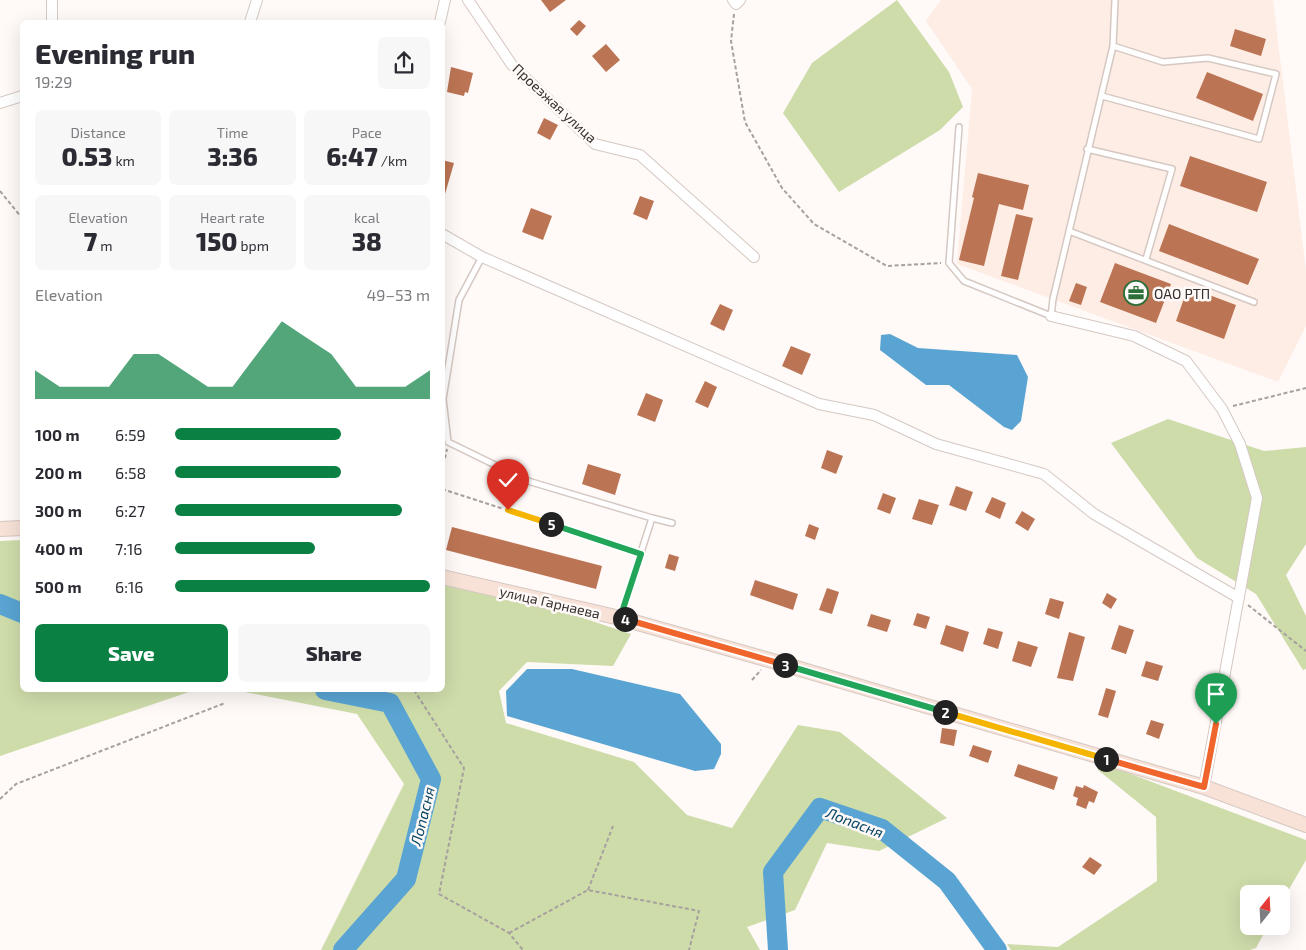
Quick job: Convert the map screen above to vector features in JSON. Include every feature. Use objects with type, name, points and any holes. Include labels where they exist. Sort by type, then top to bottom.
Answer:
[{"type":"street","points":[[52,0],[52,20]]},
{"type":"street","points":[[251,20],[257,0]]},
{"type":"street","points":[[440,20],[445,0]]},
{"type":"street","name":"Проезжая улица","points":[[468,0],[512,64],[595,144],[640,155],[754,257]]},
{"type":"street","points":[[0,103],[20,97]]},
{"type":"street","points":[[445,236],[482,257],[819,404],[874,414],[936,444],[1044,474],[1094,514],[1239,598]]},
{"type":"street","points":[[1051,316],[1134,336],[1186,361],[1222,409],[1240,444],[1257,498],[1204,787]]},
{"type":"street","points":[[0,529],[20,528]]},
{"type":"street","name":"улица Гарнаева","points":[[445,578],[620,618],[1204,787],[1306,825]]},
{"type":"lane","points":[[960,127],[949,263],[964,281],[1051,316],[1053,299],[1087,149],[1102,96],[1113,46],[1115,0]]},
{"type":"lane","points":[[1102,96],[1259,138],[1276,74],[1208,58],[1163,62],[1113,46]]},
{"type":"lane","points":[[1087,149],[1172,170],[1146,259]]},
{"type":"lane","points":[[1069,231],[1254,302]]},
{"type":"lane","points":[[445,388],[459,300],[482,257]]},
{"type":"lane","points":[[445,417],[448,442],[528,481],[672,523]]},
{"type":"lane","points":[[620,618],[652,518]]},
{"type":"path","points":[[736,1],[731,41],[745,122],[782,188],[814,224],[887,266],[949,263]]},
{"type":"path","points":[[0,192],[20,216]]},
{"type":"path","points":[[1222,409],[1306,388]]},
{"type":"path","points":[[445,456],[448,442]]},
{"type":"path","points":[[445,489],[641,554]]},
{"type":"path","points":[[1239,598],[1306,651]]},
{"type":"path","points":[[415,692],[464,768],[439,894],[510,933],[523,950]]},
{"type":"path","points":[[0,799],[16,784],[224,703]]},
{"type":"path","points":[[588,890],[613,826]]},
{"type":"path","points":[[510,933],[588,890],[699,911],[689,950]]},
{"type":"shaded area","points":[[941,0],[1273,0],[1306,271],[1306,326],[1278,382],[957,264],[972,89],[926,21]]},
{"type":"green space","points":[[897,0],[949,72],[963,107],[940,130],[839,192],[783,113],[812,63]]},
{"type":"green space","points":[[1168,419],[1264,451],[1306,447],[1306,544],[1286,575],[1306,616],[1306,669],[1303,670],[1256,594],[1197,558],[1111,443]]},
{"type":"green space","points":[[20,540],[20,692],[189,692],[0,756],[0,541]]},
{"type":"green space","points":[[445,585],[562,611],[631,634],[613,666],[527,662],[499,691],[506,723],[634,762],[687,815],[732,828],[798,725],[840,732],[947,818],[879,851],[827,843],[795,910],[747,927],[760,950],[321,950],[404,784],[357,714],[245,692],[445,692]]},
{"type":"green space","points":[[1099,762],[1306,840],[1306,860],[1290,888],[1290,885],[1240,885],[1240,935],[1263,935],[1256,948],[1250,950],[1011,950],[1007,944],[1058,947],[1157,881],[1156,817],[1098,770]]},
{"type":"water","points":[[890,334],[918,348],[1017,355],[1028,377],[1021,421],[1012,430],[1004,427],[949,385],[926,385],[880,350],[881,335]]},
{"type":"water","points":[[527,669],[572,669],[680,694],[721,744],[721,754],[714,769],[695,771],[507,716],[506,691]]},
{"type":"building","points":[[541,0],[566,0],[550,12]]},
{"type":"building","points":[[579,20],[586,26],[577,36],[570,29]]},
{"type":"building","points":[[1235,29],[1266,39],[1261,56],[1230,46]]},
{"type":"building","points":[[606,44],[620,60],[606,72],[592,56]]},
{"type":"building","points":[[451,67],[473,73],[468,93],[465,92],[464,96],[447,92]]},
{"type":"building","points":[[1207,72],[1263,94],[1253,121],[1196,98]]},
{"type":"building","points":[[544,118],[558,125],[550,140],[537,133]]},
{"type":"building","points":[[1190,156],[1267,182],[1257,212],[1180,186]]},
{"type":"building","points":[[445,161],[454,163],[445,194]]},
{"type":"building","points":[[978,173],[1029,185],[1023,210],[999,204],[984,266],[959,260]]},
{"type":"building","points":[[640,196],[654,201],[647,220],[633,214]]},
{"type":"building","points":[[531,208],[552,216],[543,240],[522,232]]},
{"type":"building","points":[[1016,214],[1033,218],[1018,280],[1001,276]]},
{"type":"building","points":[[1169,224],[1259,259],[1248,285],[1159,251]]},
{"type":"building","name":"ОАО РТП","points":[[1115,263],[1171,284],[1156,323],[1100,302]]},
{"type":"building","points":[[1076,283],[1087,287],[1081,305],[1069,301]]},
{"type":"building","points":[[1188,287],[1236,305],[1224,339],[1176,321]]},
{"type":"building","points":[[720,304],[733,310],[724,331],[710,324]]},
{"type":"building","points":[[791,346],[811,354],[802,375],[782,366]]},
{"type":"building","points":[[705,381],[717,387],[708,408],[695,402]]},
{"type":"building","points":[[646,393],[663,400],[655,422],[637,415]]},
{"type":"building","points":[[827,450],[843,456],[836,474],[821,468]]},
{"type":"building","points":[[588,464],[621,474],[615,495],[582,484]]},
{"type":"building","points":[[956,486],[973,492],[966,511],[949,505]]},
{"type":"building","points":[[883,493],[896,498],[890,514],[877,509]]},
{"type":"building","points":[[992,497],[1006,503],[1000,519],[985,512]]},
{"type":"building","points":[[919,499],[939,505],[932,525],[912,519]]},
{"type":"building","points":[[1022,511],[1035,519],[1028,531],[1015,523]]},
{"type":"building","points":[[809,524],[819,528],[815,540],[805,536]]},
{"type":"building","points":[[452,527],[602,566],[596,589],[446,550]]},
{"type":"building","points":[[669,554],[679,557],[675,571],[665,568]]},
{"type":"building","points":[[755,580],[798,594],[793,610],[750,595]]},
{"type":"building","points":[[827,588],[839,592],[832,614],[819,610]]},
{"type":"building","points":[[1107,593],[1117,599],[1111,609],[1102,603]]},
{"type":"building","points":[[1050,598],[1064,602],[1059,619],[1045,614]]},
{"type":"building","points":[[917,613],[930,617],[926,629],[913,625]]},
{"type":"building","points":[[871,614],[891,620],[887,632],[867,626]]},
{"type":"building","points":[[946,625],[969,632],[963,652],[940,644]]},
{"type":"building","points":[[1119,625],[1134,630],[1126,654],[1111,649]]},
{"type":"building","points":[[988,628],[1003,632],[998,649],[983,644]]},
{"type":"building","points":[[1069,632],[1085,637],[1073,681],[1057,678]]},
{"type":"building","points":[[1018,641],[1038,647],[1031,667],[1012,661]]},
{"type":"building","points":[[1146,661],[1163,666],[1158,681],[1141,676]]},
{"type":"building","points":[[1106,688],[1116,691],[1108,718],[1098,715]]},
{"type":"building","points":[[1151,720],[1164,724],[1159,739],[1146,734]]},
{"type":"building","points":[[942,728],[957,730],[954,746],[940,743]]},
{"type":"building","points":[[973,745],[992,751],[988,763],[969,756]]},
{"type":"building","points":[[1018,764],[1058,777],[1054,790],[1014,776]]},
{"type":"building","points":[[1084,785],[1098,792],[1094,803],[1089,801],[1086,809],[1076,805],[1078,798],[1073,796],[1076,786],[1083,788]]},
{"type":"building","points":[[1090,857],[1102,865],[1094,875],[1082,867]]},
{"type":"waterway","name":"Лопасня","points":[[0,604],[20,612]]},
{"type":"waterway","name":"Лопасня","points":[[335,692],[390,703],[431,779],[406,879],[343,950]]},
{"type":"waterway","name":"Лопасня","points":[[778,950],[773,872],[820,808],[882,829],[947,881],[997,950]]},
{"type":"place","name":"ОАО РТП","points":[[1136,293]]},
{"type":"route","points":[[508,510],[641,554],[620,618],[1204,787],[1216,724]]}]
